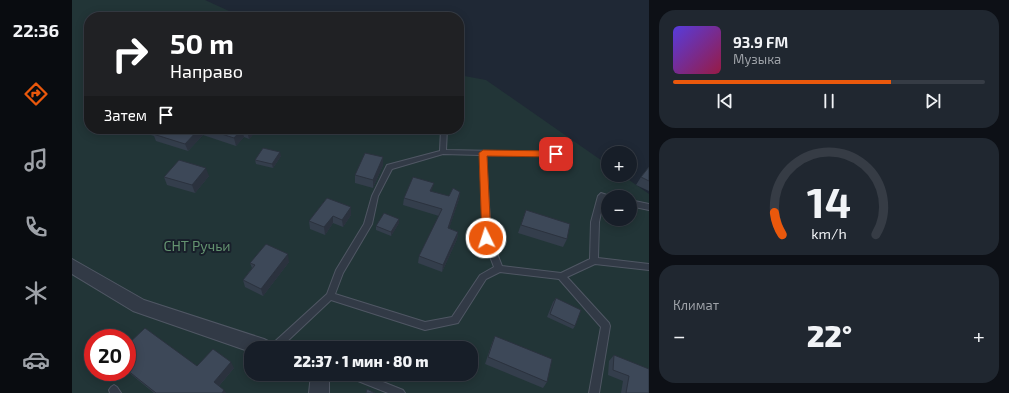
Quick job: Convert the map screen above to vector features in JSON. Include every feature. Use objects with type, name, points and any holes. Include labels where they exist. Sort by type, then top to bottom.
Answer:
[{"type":"street","points":[[72,266],[139,306],[244,341]]},
{"type":"street","points":[[319,393],[320,381]]},
{"type":"lane","points":[[443,152],[444,134]]},
{"type":"lane","points":[[282,341],[330,296],[339,272],[368,224],[375,196],[389,167],[443,152],[556,154]]},
{"type":"lane","points":[[483,153],[486,238],[499,269]]},
{"type":"lane","points":[[594,261],[595,222],[601,196]]},
{"type":"lane","points":[[637,204],[649,207]]},
{"type":"lane","points":[[330,296],[425,326],[455,320],[483,277],[499,269],[561,276],[594,261],[649,267]]},
{"type":"lane","points":[[561,276],[606,326],[594,393]]},
{"type":"lane","points":[[369,381],[400,393]]},
{"type":"green space","name":"СНТ Ручьи","points":[[72,0],[205,0],[231,12],[84,12],[84,134],[464,134],[464,76],[486,80],[601,160],[601,182],[632,182],[649,194],[649,393],[72,393]]},
{"type":"building","points":[[153,134],[194,134],[185,144]]},
{"type":"building","points":[[222,134],[238,134],[234,138]]},
{"type":"building","points":[[263,148],[280,152],[272,164],[255,160]]},
{"type":"building","points":[[365,153],[383,157],[373,180],[355,175]]},
{"type":"building","points":[[179,160],[206,168],[192,185],[164,177]]},
{"type":"building","points":[[649,167],[649,181],[641,177]]},
{"type":"building","points":[[413,177],[434,183],[430,191],[449,196],[453,188],[460,192],[448,228],[458,232],[443,265],[419,256],[442,209],[404,198]]},
{"type":"building","points":[[327,198],[351,207],[342,220],[333,216],[324,227],[309,221]]},
{"type":"building","points":[[526,210],[570,224],[567,239],[521,225]]},
{"type":"building","points":[[384,213],[399,219],[391,232],[376,226]]},
{"type":"building","points":[[266,244],[288,254],[261,289],[243,280],[255,265],[250,263]]},
{"type":"building","points":[[556,298],[581,310],[575,326],[550,314]]},
{"type":"building","points":[[145,328],[197,366],[213,349],[231,362],[214,382],[224,390],[222,393],[156,393],[136,377],[136,336]]},
{"type":"building","points":[[495,336],[552,359],[547,382],[488,357]]},
{"type":"building","points":[[614,355],[649,369],[649,393],[626,393],[629,376],[613,370]]},
{"type":"building","points":[[367,389],[375,393],[366,393]]},
{"type":"route","points":[[486,238],[483,190],[483,153],[556,154]]}]
